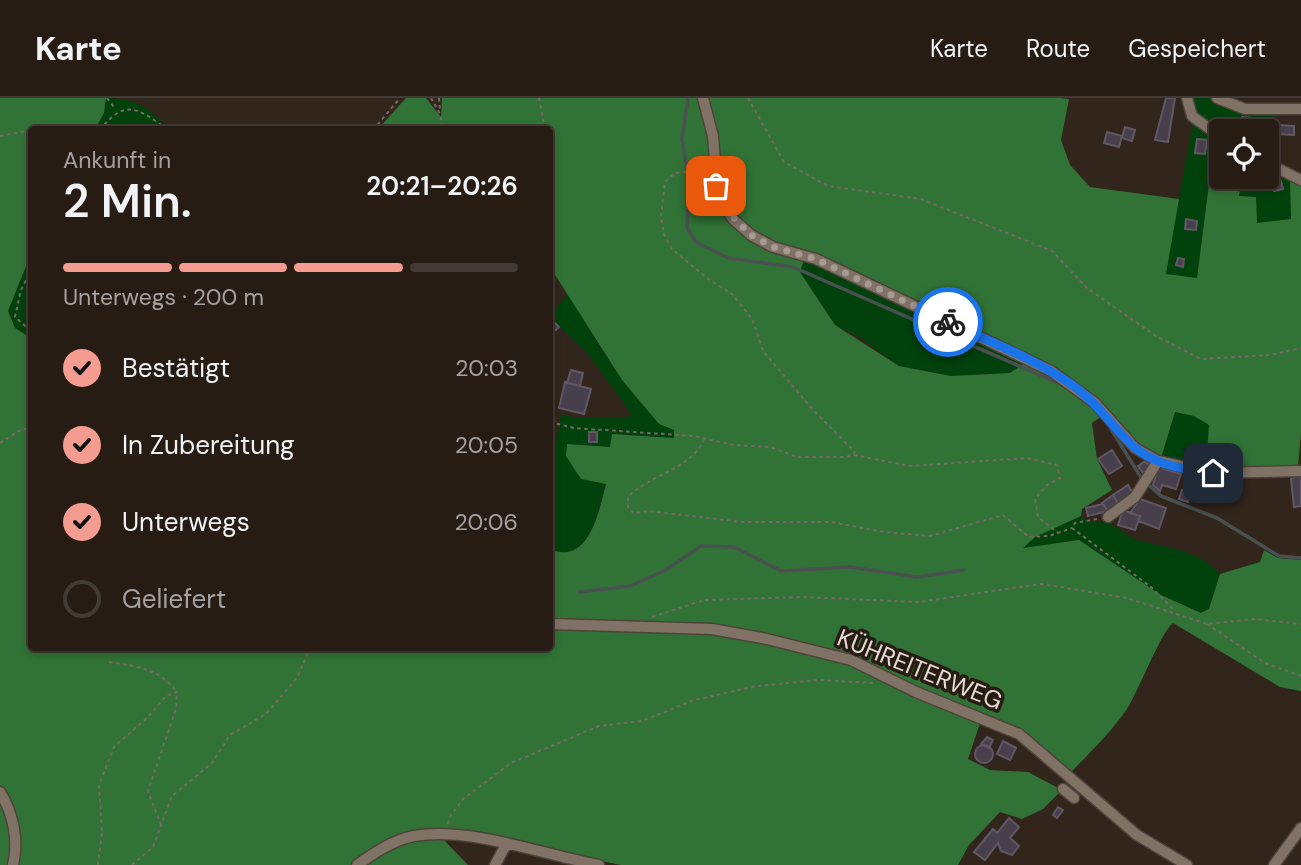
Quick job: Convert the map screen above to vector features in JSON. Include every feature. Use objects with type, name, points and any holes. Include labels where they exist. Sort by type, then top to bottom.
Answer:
[{"type":"street","points":[[703,98],[713,136],[718,197],[741,227],[773,247],[816,259],[1051,371],[1096,403],[1135,448],[1158,461],[1213,473],[1238,475],[1301,471]]},
{"type":"street","points":[[1187,98],[1192,117],[1209,129]]},
{"type":"street","points":[[1217,98],[1245,109],[1301,110]]},
{"type":"street","points":[[1279,169],[1301,180]]},
{"type":"street","points":[[1108,517],[1128,504],[1158,461]]},
{"type":"street","name":"KÜHREITERWEG","points":[[553,624],[712,629],[851,660],[916,692],[1013,731],[1137,835],[1187,865]]},
{"type":"street","points":[[0,792],[9,810],[15,835],[13,865]]},
{"type":"street","points":[[1274,865],[1301,828]]},
{"type":"street","points":[[357,865],[396,842],[414,836],[448,835],[477,838],[599,865]]},
{"type":"street","points":[[495,865],[506,845]]},
{"type":"path","points":[[107,98],[115,108]]},
{"type":"path","points":[[376,126],[400,98]]},
{"type":"path","points":[[431,98],[440,114]]},
{"type":"path","points":[[439,98],[442,126]]},
{"type":"path","points":[[539,98],[544,126]]},
{"type":"path","points":[[748,98],[784,162],[828,186],[922,199],[1052,251],[1087,288],[1156,336],[1201,359],[1270,355],[1301,348]]},
{"type":"path","points":[[103,126],[115,108],[126,104],[164,126]]},
{"type":"path","points":[[0,136],[28,131]]},
{"type":"path","points":[[695,171],[676,173],[665,183],[661,217],[664,234],[672,249],[708,279],[732,294],[752,319],[763,351],[814,411],[844,442],[852,446],[853,455]]},
{"type":"path","points":[[28,276],[21,290],[15,317],[28,328]]},
{"type":"path","points":[[553,423],[574,428],[704,438],[734,445],[770,447],[797,457],[853,455],[910,466],[1027,458],[1057,465],[1060,478],[1047,485],[1035,499],[1038,517],[1059,533]]},
{"type":"path","points":[[0,443],[28,428]]},
{"type":"path","points":[[704,438],[701,446],[682,463],[635,489],[628,497],[628,509],[634,513],[649,511],[742,522],[831,522],[884,532],[930,536],[1003,515],[1029,537],[1059,533],[1072,528],[1076,523],[1108,517]]},
{"type":"path","points":[[1072,528],[1151,587],[1176,611]]},
{"type":"path","points":[[651,617],[704,600],[802,597],[918,602],[1042,584],[1127,598],[1176,611],[1207,624],[1265,663],[1301,676]]},
{"type":"path","points":[[1207,624],[1255,619],[1301,624]]},
{"type":"path","points":[[132,865],[153,847],[172,796],[212,764],[230,735],[266,714],[297,678],[309,651]]},
{"type":"path","points":[[109,662],[153,672],[166,678],[177,692],[176,709],[148,791],[161,825]]},
{"type":"path","points":[[448,835],[449,818],[463,799],[493,775],[548,745],[599,726],[642,721],[694,700],[758,686],[819,680],[877,684]]},
{"type":"path","points":[[98,865],[102,833],[99,785],[114,747],[149,716],[166,696],[177,692]]},
{"type":"green space","points":[[0,98],[106,98],[104,113],[97,126],[28,126],[28,261],[8,311],[15,328],[28,336],[28,651],[553,651],[553,550],[563,552],[574,550],[583,543],[595,521],[606,484],[581,479],[566,456],[567,444],[610,447],[612,434],[674,438],[674,430],[659,424],[622,380],[553,272],[553,126],[381,126],[406,98],[426,98],[441,117],[442,98],[1069,99],[1061,140],[1070,165],[1090,187],[1179,199],[1166,274],[1197,278],[1209,184],[1209,189],[1240,189],[1239,196],[1256,197],[1257,223],[1291,219],[1290,178],[1301,183],[1301,433],[1298,467],[1206,468],[1209,425],[1194,416],[1175,412],[1161,458],[1138,446],[1108,412],[1092,423],[1097,459],[1112,490],[1082,509],[1081,516],[1035,537],[1023,548],[1079,540],[1161,595],[1201,613],[1209,609],[1220,574],[1260,562],[1264,550],[1278,558],[1301,560],[1301,691],[1280,687],[1173,623],[1162,638],[1127,709],[1107,735],[1069,774],[983,714],[968,759],[990,770],[1028,772],[1062,790],[1043,809],[1022,819],[1000,812],[969,845],[958,865],[621,865],[533,847],[442,838],[468,865],[0,865]],"holes":[[[807,250],[1033,358],[1010,373],[951,376],[899,366],[835,325],[800,272]]]},
{"type":"green space","points":[[106,98],[124,100],[141,105],[165,126],[97,126],[104,113]]},
{"type":"green space","points":[[1190,98],[1214,98],[1276,113],[1274,119],[1209,119],[1209,124],[1196,118]]},
{"type":"green space","points":[[1193,122],[1209,133],[1209,184],[1197,279],[1165,274]]},
{"type":"green space","points":[[1279,172],[1290,178],[1291,220],[1257,223],[1239,196],[1240,189],[1279,189]]},
{"type":"green space","points":[[807,250],[1034,358],[1010,373],[951,376],[899,366],[859,337],[835,325],[800,272]]},
{"type":"green space","points":[[28,261],[28,336],[15,328],[8,311]]},
{"type":"green space","points":[[568,293],[631,390],[660,422],[674,430],[674,438],[612,434],[611,447],[593,482],[606,483],[595,520],[583,543],[574,550],[563,552],[553,550],[553,462],[561,414],[575,418],[628,417],[630,412],[587,353],[553,320],[553,313]]},
{"type":"green space","points":[[1175,412],[1194,416],[1210,425],[1206,468],[1161,458]]},
{"type":"green space","points":[[1081,516],[1090,521],[1110,524],[1135,539],[1191,554],[1211,565],[1220,574],[1209,609],[1201,613],[1161,595],[1079,540],[1021,549],[1035,537]]},
{"type":"building","points":[[1166,98],[1175,98],[1168,142],[1155,140]]},
{"type":"building","points":[[1279,125],[1294,126],[1294,135],[1279,134]]},
{"type":"building","points":[[1125,127],[1135,130],[1132,141],[1122,138]]},
{"type":"building","points":[[1107,132],[1122,136],[1119,147],[1104,143]]},
{"type":"building","points":[[1197,139],[1207,140],[1205,154],[1195,153]]},
{"type":"building","points":[[1279,181],[1283,189],[1274,191],[1279,189]]},
{"type":"building","points":[[1186,219],[1197,221],[1196,230],[1185,229]]},
{"type":"building","points":[[1178,258],[1184,259],[1183,267],[1176,265]]},
{"type":"building","points":[[571,370],[583,373],[580,386],[567,383]]},
{"type":"building","points":[[565,382],[591,389],[584,414],[559,408]]},
{"type":"building","points":[[589,432],[597,432],[597,442],[589,442]]},
{"type":"building","points":[[1112,450],[1122,466],[1109,474],[1098,459]]},
{"type":"building","points":[[1145,461],[1151,467],[1143,473],[1138,466]]},
{"type":"building","points":[[1158,467],[1181,474],[1176,489],[1162,485],[1160,491],[1153,485]]},
{"type":"building","points":[[1301,474],[1301,506],[1294,507],[1291,479]]},
{"type":"building","points":[[1128,485],[1134,495],[1119,505],[1113,495]]},
{"type":"building","points":[[1182,490],[1191,492],[1188,502],[1179,499]]},
{"type":"building","points":[[1113,495],[1119,505],[1108,511],[1102,503]]},
{"type":"building","points":[[1140,499],[1166,508],[1159,529],[1138,521],[1140,516],[1130,513]]},
{"type":"building","points":[[1103,504],[1108,511],[1088,516],[1086,508]]},
{"type":"building","points":[[1123,510],[1140,516],[1135,530],[1118,525]]},
{"type":"building","points":[[987,737],[993,740],[989,748],[981,744]]},
{"type":"building","points":[[1003,741],[1016,748],[1010,760],[997,754]]},
{"type":"building","points":[[984,745],[990,748],[993,754],[990,760],[984,763],[978,760],[975,754],[978,748]]},
{"type":"building","points":[[1058,807],[1063,810],[1057,818],[1053,815]]},
{"type":"building","points":[[1009,818],[1019,827],[1010,838],[1019,846],[1012,855],[1001,851],[998,843],[985,860],[974,852],[993,829],[997,833]]},
{"type":"waterway","points":[[688,98],[682,139],[689,184],[687,228],[696,242],[728,258],[793,267],[1058,383]]},
{"type":"waterway","points":[[1111,429],[1142,479],[1161,496],[1217,518],[1279,556],[1301,558]]},
{"type":"waterway","points":[[579,592],[630,586],[664,571],[701,546],[734,547],[781,571],[850,567],[917,577],[964,570]]},
{"type":"way so far","points":[[716,186],[718,197],[725,209],[751,235],[773,247],[816,259],[948,322]]},
{"type":"route","points":[[948,322],[1024,357],[1066,380],[1096,403],[1129,442],[1144,454],[1191,471],[1213,473]]}]
